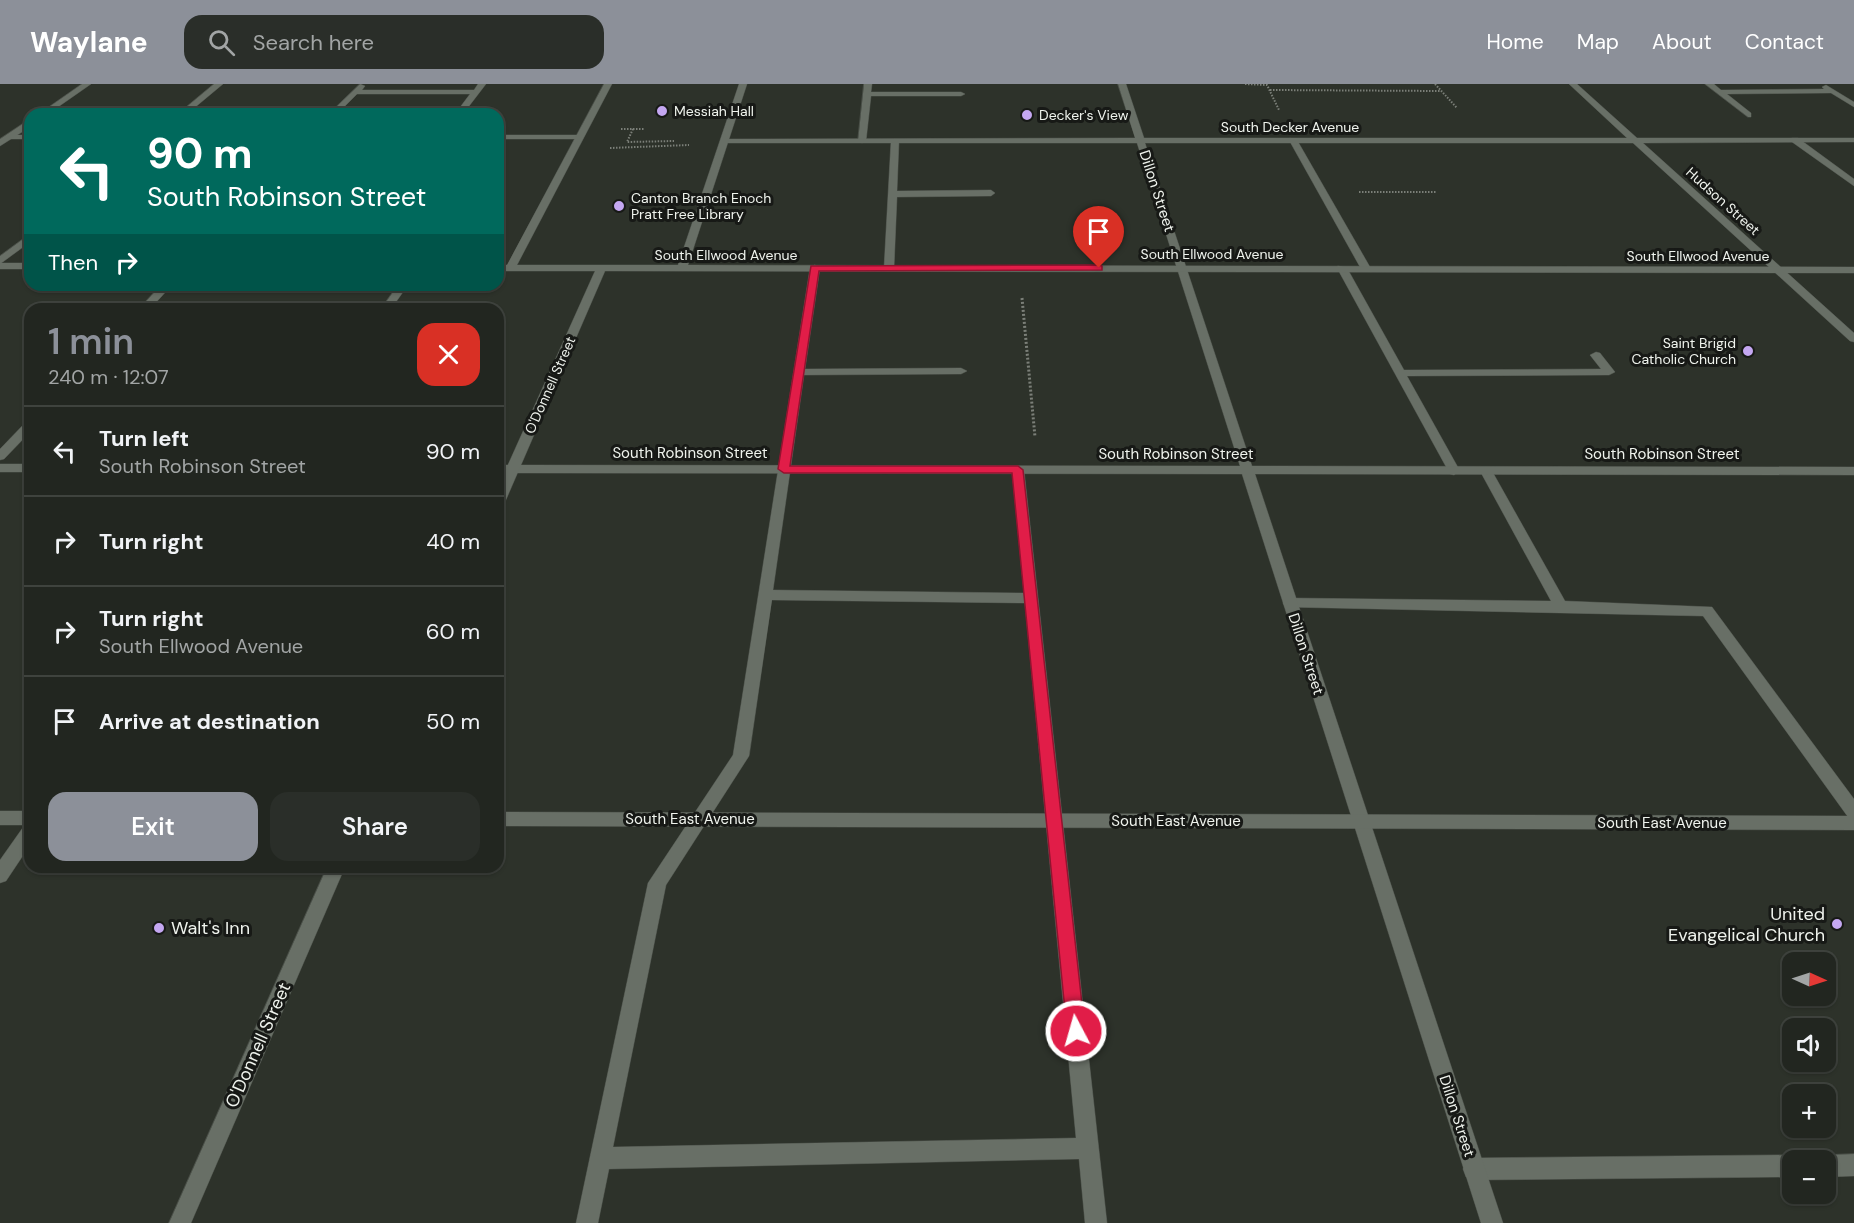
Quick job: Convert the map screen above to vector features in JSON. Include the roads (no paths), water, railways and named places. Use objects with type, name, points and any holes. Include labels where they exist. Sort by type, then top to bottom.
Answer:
[{"type":"street","points":[[52,108],[87,84]]},
{"type":"street","points":[[189,108],[219,84]]},
{"type":"street","points":[[339,108],[363,84]]},
{"type":"street","points":[[464,108],[482,84]]},
{"type":"street","points":[[510,268],[608,84]]},
{"type":"street","points":[[682,268],[726,141],[743,84]]},
{"type":"street","points":[[862,141],[868,84]]},
{"type":"street","name":"Dillon Street","points":[[1122,84],[1492,1223]]},
{"type":"street","name":"Hudson Street","points":[[1573,84],[1854,339]]},
{"type":"street","points":[[1708,84],[1748,115]]},
{"type":"street","points":[[1822,84],[1854,105]]},
{"type":"street","points":[[354,92],[476,92]]},
{"type":"street","points":[[1719,92],[1833,92]]},
{"type":"street","points":[[867,94],[961,94]]},
{"type":"street","points":[[0,143],[24,127]]},
{"type":"street","points":[[10,137],[24,137]]},
{"type":"street","points":[[504,137],[578,137]]},
{"type":"street","points":[[1293,140],[1365,267]]},
{"type":"street","points":[[1795,140],[1854,183]]},
{"type":"street","name":"South Decker Avenue","points":[[726,141],[1854,140]]},
{"type":"street","points":[[889,268],[895,141]]},
{"type":"street","points":[[892,194],[991,193]]},
{"type":"street","points":[[0,264],[24,242]]},
{"type":"street","points":[[0,264],[24,266]]},
{"type":"street","name":"South Ellwood Avenue","points":[[504,268],[1365,267],[1854,270]]},
{"type":"street","name":"O'Donnell Street","points":[[504,489],[601,268]]},
{"type":"street","points":[[587,1223],[657,883],[741,756],[814,268]]},
{"type":"street","points":[[1342,268],[1454,471]]},
{"type":"street","points":[[150,303],[161,291]]},
{"type":"street","points":[[1401,373],[1609,372],[1596,355]]},
{"type":"street","points":[[799,372],[961,371]]},
{"type":"street","points":[[0,456],[24,432]]},
{"type":"street","points":[[0,468],[24,468]]},
{"type":"street","name":"South Robinson Street","points":[[504,469],[1854,471]]},
{"type":"street","points":[[1018,470],[1096,1223]]},
{"type":"street","points":[[1486,471],[1561,606]]},
{"type":"street","points":[[765,595],[1031,598]]},
{"type":"street","points":[[1290,603],[1561,606],[1707,611],[1854,812]]},
{"type":"street","points":[[0,818],[24,818]]},
{"type":"street","name":"South East Avenue","points":[[504,819],[1854,823]]},
{"type":"street","points":[[0,875],[24,840]]},
{"type":"street","name":"O'Donnell Street","points":[[180,1223],[333,873]]},
{"type":"street","points":[[600,1158],[1088,1148]]},
{"type":"street","points":[[1836,1166],[1854,1165]]},
{"type":"street","points":[[1474,1168],[1782,1166]]},
{"type":"place","name":"Messiah Hall","points":[[662,111]]},
{"type":"place","name":"Decker's View","points":[[1027,115]]},
{"type":"place","name":"Canton Branch Enoch Pratt Free Library","points":[[619,206]]},
{"type":"place","name":"Saint Brigid Catholic Church","points":[[1748,351]]},
{"type":"place","name":"United Evangelical Church","points":[[1837,924]]},
{"type":"place","name":"Walt's Inn","points":[[159,928]]}]
